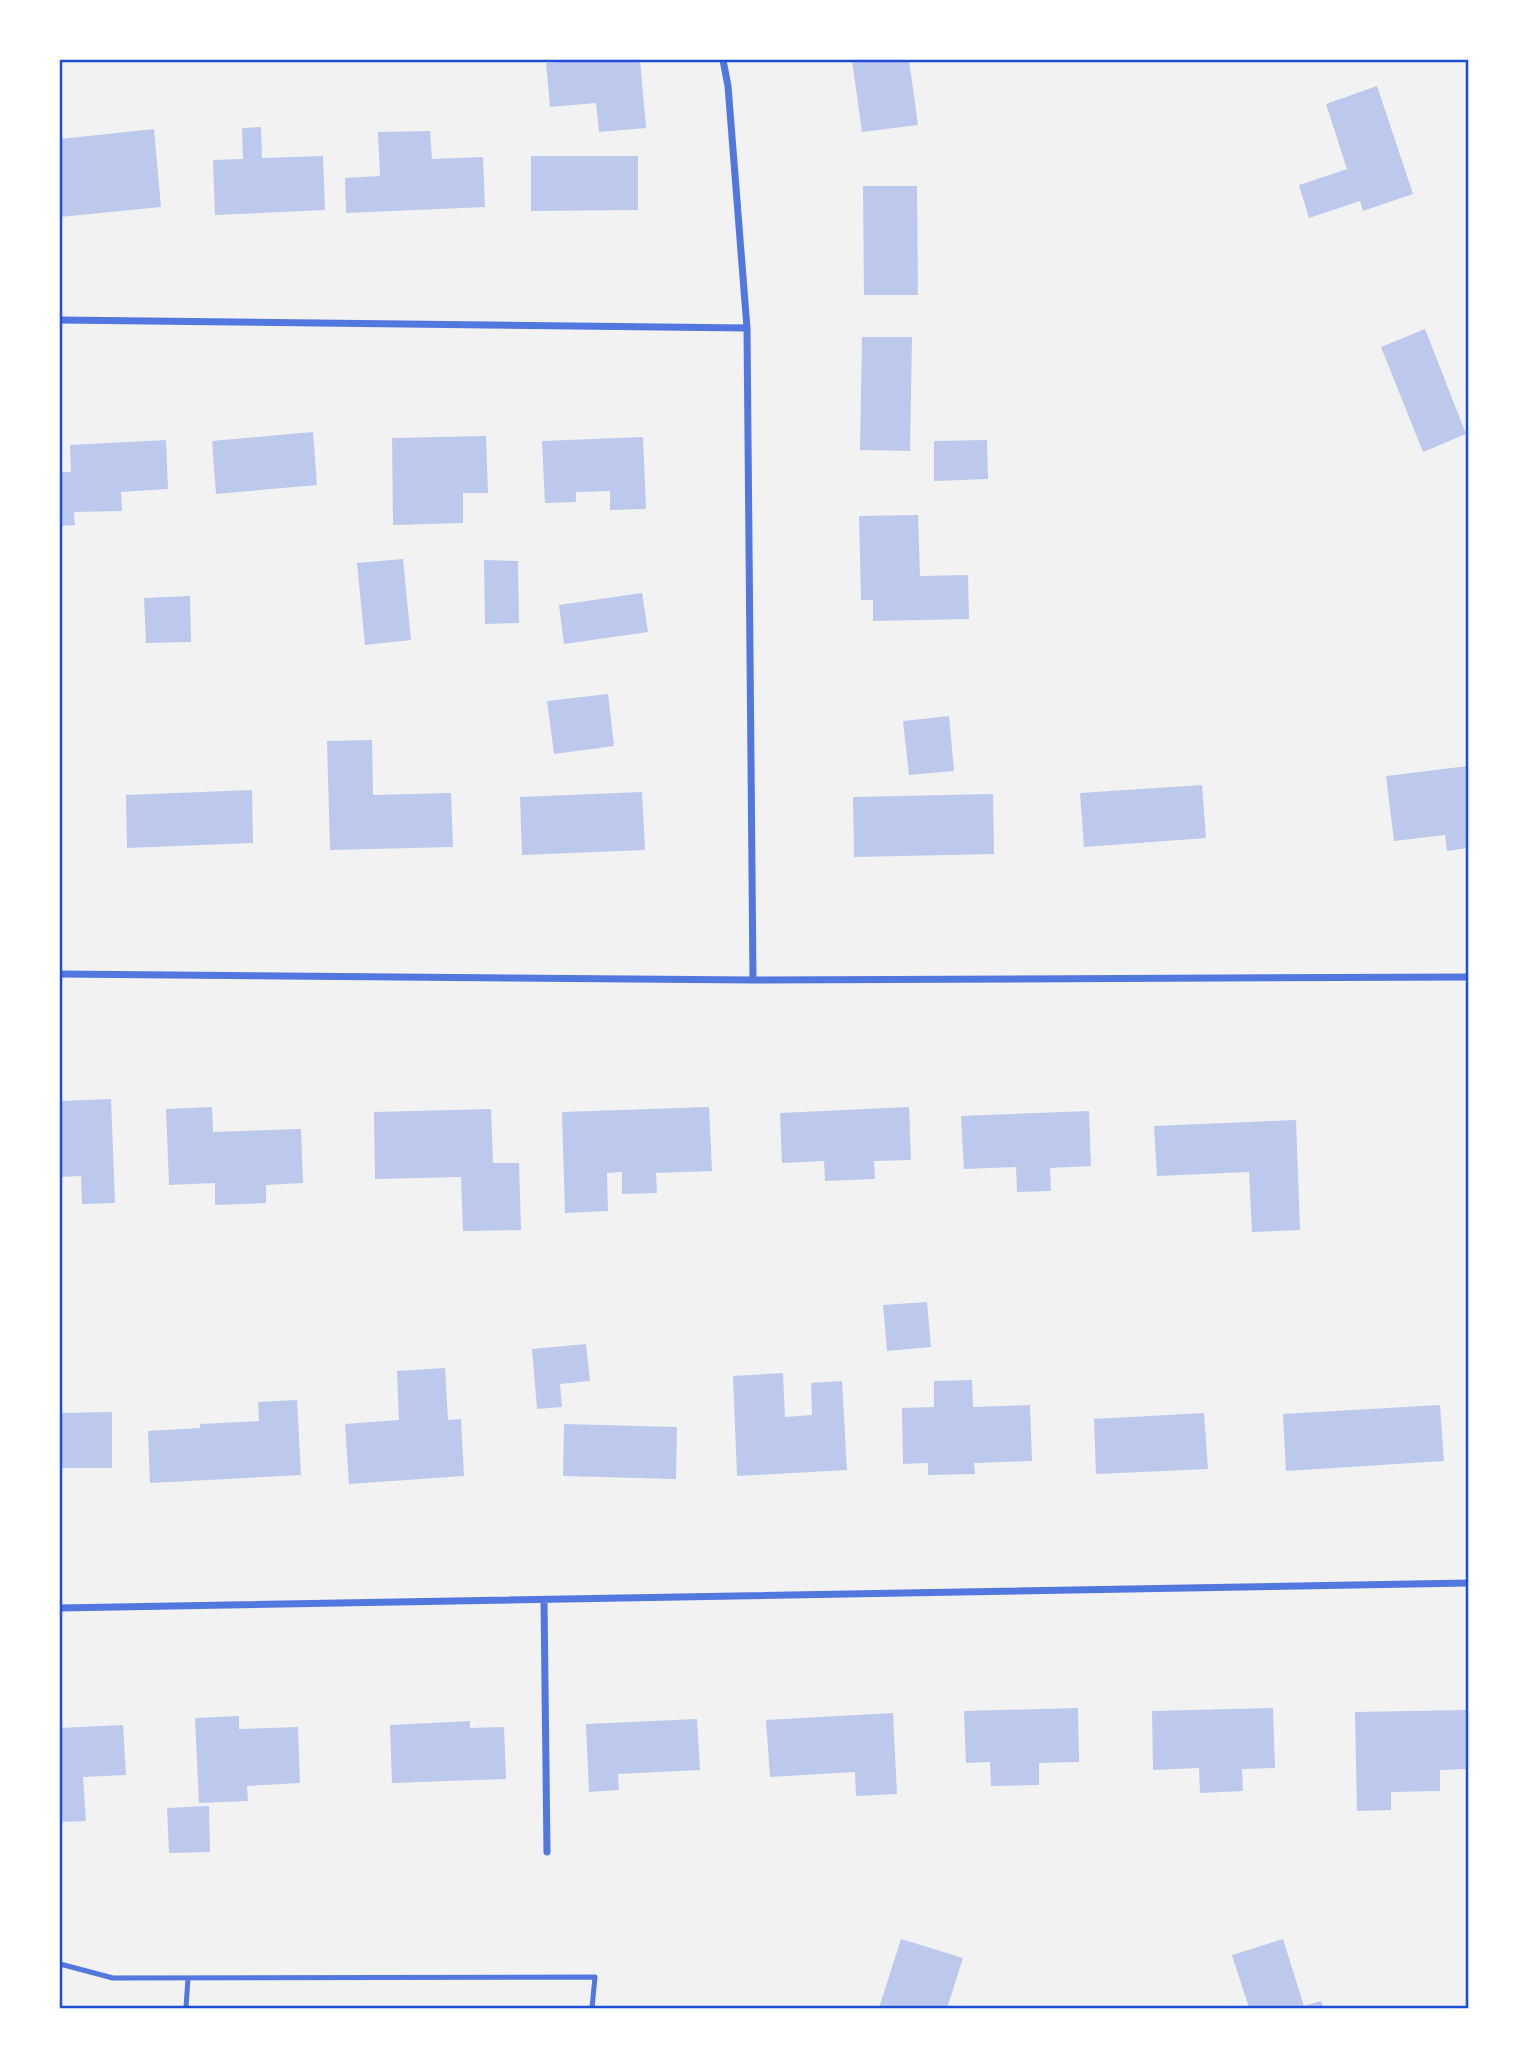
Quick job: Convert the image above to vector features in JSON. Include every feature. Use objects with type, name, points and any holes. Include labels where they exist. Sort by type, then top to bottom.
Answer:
[{"type":"street","points":[[723,60],[728,86],[747,328],[753,981]]},
{"type":"street","points":[[60,320],[747,328]]},
{"type":"street","points":[[60,974],[753,981],[1468,977]]},
{"type":"street","points":[[60,1608],[1468,1583]]},
{"type":"street","points":[[544,1600],[547,1853]]},
{"type":"lane","points":[[60,1964],[113,1978],[595,1977],[592,2008]]},
{"type":"lane","points":[[186,2008],[188,1978]]},
{"type":"building","points":[[640,60],[646,128],[599,132],[596,103],[550,107],[546,63]]},
{"type":"building","points":[[852,60],[909,60],[918,125],[862,132]]},
{"type":"building","points":[[1377,86],[1413,194],[1363,211],[1360,201],[1309,218],[1299,185],[1347,169],[1326,104]]},
{"type":"building","points":[[261,127],[262,158],[323,156],[325,210],[215,215],[213,160],[243,159],[242,128]]},
{"type":"building","points":[[154,129],[161,207],[60,217],[60,139]]},
{"type":"building","points":[[430,131],[432,159],[483,157],[485,207],[346,213],[345,178],[380,176],[378,132]]},
{"type":"building","points":[[531,156],[638,156],[638,210],[531,211]]},
{"type":"building","points":[[863,186],[917,186],[918,295],[864,295]]},
{"type":"building","points":[[1425,329],[1466,434],[1423,452],[1381,347]]},
{"type":"building","points":[[862,337],[912,337],[910,451],[860,450]]},
{"type":"building","points":[[313,432],[317,485],[216,494],[212,441]]},
{"type":"building","points":[[486,436],[488,493],[463,493],[463,523],[393,525],[392,438]]},
{"type":"building","points":[[643,437],[646,509],[610,510],[610,491],[576,492],[576,502],[545,503],[542,441]]},
{"type":"building","points":[[166,440],[168,489],[121,492],[122,511],[74,512],[75,525],[60,526],[60,472],[71,472],[70,445]]},
{"type":"building","points":[[987,440],[988,479],[934,481],[934,441]]},
{"type":"building","points":[[918,515],[920,576],[968,575],[969,619],[873,621],[873,600],[861,600],[859,516]]},
{"type":"building","points":[[403,559],[411,640],[365,645],[357,563]]},
{"type":"building","points":[[484,560],[518,561],[519,623],[485,624]]},
{"type":"building","points":[[642,593],[648,632],[564,644],[559,605]]},
{"type":"building","points":[[190,596],[191,642],[146,643],[144,598]]},
{"type":"building","points":[[608,694],[614,746],[554,754],[547,701]]},
{"type":"building","points":[[949,716],[954,771],[909,775],[903,721]]},
{"type":"building","points":[[372,740],[373,795],[451,793],[453,847],[330,850],[327,741]]},
{"type":"building","points":[[1468,766],[1468,848],[1447,851],[1445,835],[1394,841],[1386,776]]},
{"type":"building","points":[[1202,785],[1206,838],[1084,847],[1080,793]]},
{"type":"building","points":[[252,790],[253,843],[127,848],[126,795]]},
{"type":"building","points":[[642,792],[645,850],[522,855],[520,797]]},
{"type":"building","points":[[993,794],[994,854],[854,857],[853,797]]},
{"type":"building","points":[[111,1099],[115,1203],[82,1204],[81,1176],[60,1177],[60,1101]]},
{"type":"building","points":[[212,1107],[213,1132],[301,1129],[303,1183],[266,1185],[266,1203],[215,1205],[215,1183],[169,1185],[166,1109]]},
{"type":"building","points":[[709,1107],[712,1171],[656,1173],[657,1193],[622,1194],[622,1172],[607,1173],[608,1211],[565,1213],[562,1112]]},
{"type":"building","points":[[909,1107],[911,1160],[874,1161],[875,1179],[825,1181],[824,1161],[782,1163],[780,1113]]},
{"type":"building","points":[[491,1109],[493,1163],[519,1163],[521,1230],[463,1231],[461,1177],[375,1179],[374,1112]]},
{"type":"building","points":[[1089,1111],[1091,1166],[1050,1168],[1051,1191],[1017,1192],[1016,1167],[964,1169],[961,1116]]},
{"type":"building","points":[[1296,1120],[1300,1230],[1252,1232],[1249,1172],[1157,1176],[1154,1126]]},
{"type":"building","points":[[927,1302],[931,1347],[887,1351],[883,1305]]},
{"type":"building","points":[[586,1344],[590,1381],[560,1384],[562,1407],[537,1409],[532,1349]]},
{"type":"building","points":[[445,1368],[448,1420],[461,1419],[464,1476],[349,1484],[345,1424],[399,1420],[397,1371]]},
{"type":"building","points":[[783,1373],[785,1417],[812,1415],[811,1383],[842,1381],[847,1470],[737,1476],[733,1376]]},
{"type":"building","points":[[972,1380],[973,1407],[1030,1405],[1032,1461],[974,1463],[975,1474],[928,1475],[928,1463],[903,1464],[902,1408],[934,1407],[934,1381]]},
{"type":"building","points":[[297,1400],[301,1475],[150,1483],[148,1431],[200,1428],[200,1424],[259,1421],[258,1402]]},
{"type":"building","points":[[1440,1405],[1444,1461],[1286,1471],[1283,1414]]},
{"type":"building","points":[[112,1412],[112,1468],[60,1468],[60,1413]]},
{"type":"building","points":[[1204,1413],[1208,1469],[1096,1474],[1094,1419]]},
{"type":"building","points":[[564,1424],[677,1427],[676,1479],[563,1476]]},
{"type":"building","points":[[1078,1708],[1079,1762],[1039,1763],[1039,1785],[991,1786],[990,1762],[966,1763],[964,1711]]},
{"type":"building","points":[[1273,1708],[1275,1768],[1242,1769],[1243,1791],[1200,1793],[1199,1768],[1153,1770],[1152,1711]]},
{"type":"building","points":[[1468,1710],[1468,1769],[1440,1770],[1440,1791],[1391,1792],[1391,1810],[1357,1811],[1355,1712]]},
{"type":"building","points":[[893,1713],[897,1794],[856,1796],[855,1772],[770,1777],[766,1720]]},
{"type":"building","points":[[239,1716],[239,1729],[298,1727],[300,1783],[247,1786],[248,1801],[199,1803],[195,1718]]},
{"type":"building","points":[[697,1719],[700,1770],[618,1774],[619,1790],[589,1792],[586,1724]]},
{"type":"building","points":[[470,1721],[470,1728],[504,1727],[506,1779],[392,1783],[390,1725]]},
{"type":"building","points":[[123,1725],[126,1775],[83,1777],[86,1821],[60,1822],[60,1728]]},
{"type":"building","points":[[209,1806],[210,1852],[169,1853],[167,1808]]},
{"type":"building","points":[[901,1939],[963,1958],[947,2008],[879,2008]]},
{"type":"building","points":[[1283,1939],[1304,2006],[1321,2001],[1323,2008],[1249,2008],[1232,1955]]}]
